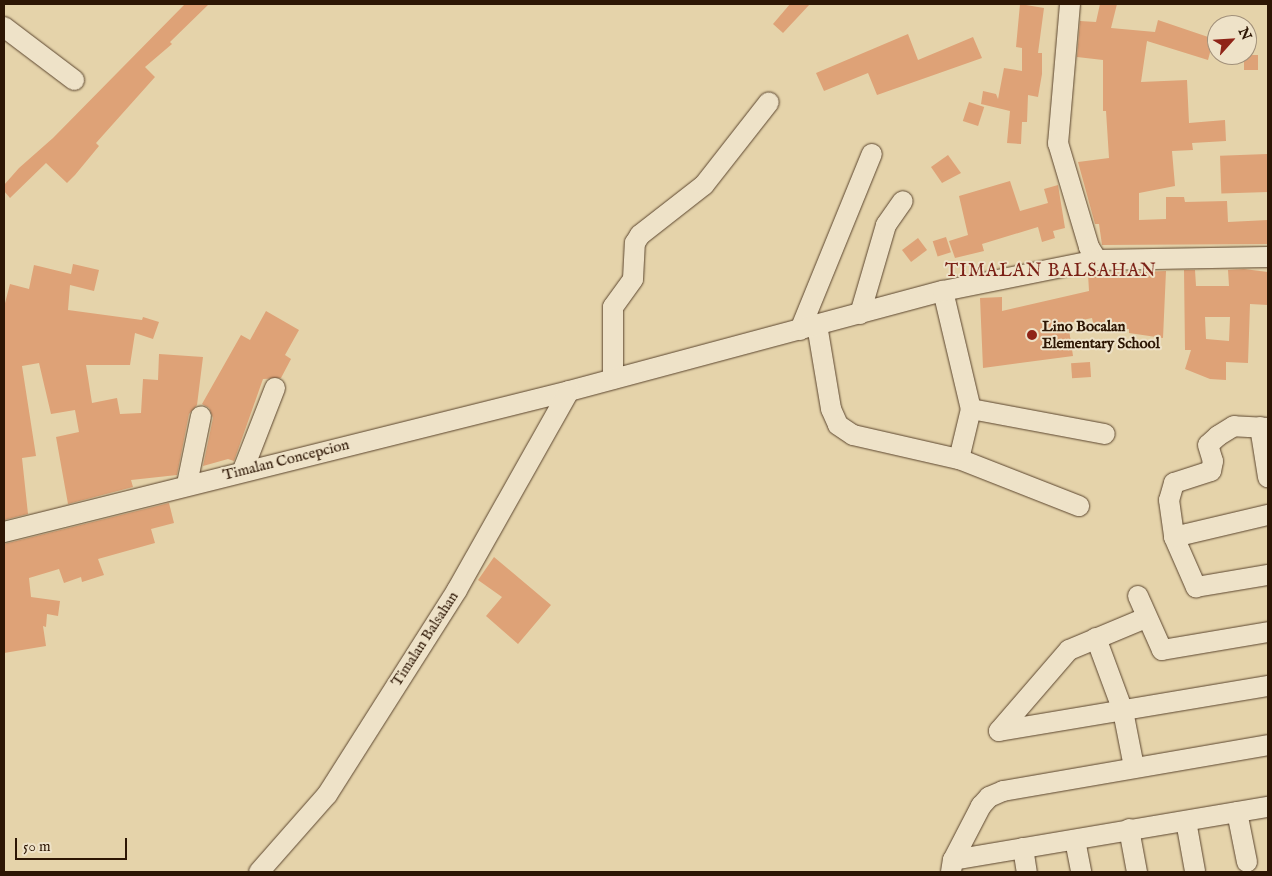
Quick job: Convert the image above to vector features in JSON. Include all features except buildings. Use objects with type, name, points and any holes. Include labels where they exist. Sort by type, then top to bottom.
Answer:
[{"type":"street","points":[[1070,4],[1058,143],[1089,247],[1097,260]]},
{"type":"street","points":[[4,27],[74,80]]},
{"type":"street","points":[[613,380],[613,307],[633,279],[635,243],[640,234],[704,185],[769,102]]},
{"type":"street","points":[[872,154],[808,328],[831,409],[838,425],[853,435],[959,459],[1079,506]]},
{"type":"street","points":[[860,314],[886,225],[903,201]]},
{"type":"street","name":"Timalan Concepcion","points":[[4,532],[243,470],[613,380],[943,291],[1097,260],[1268,257]]},
{"type":"street","points":[[943,291],[971,409],[959,459]]},
{"type":"street","points":[[243,470],[275,388]]},
{"type":"street","name":"Timalan Balsahan","points":[[259,872],[327,796],[457,590],[570,391]]},
{"type":"street","points":[[971,409],[1106,434]]},
{"type":"street","points":[[187,484],[201,416]]},
{"type":"street","points":[[1268,477],[1264,428],[1234,426],[1208,445],[1213,460],[1210,471],[1174,483],[1169,500],[1174,537],[1196,588],[1268,574]]},
{"type":"street","points":[[1174,537],[1268,515]]},
{"type":"street","points":[[1138,596],[1146,618],[1162,650],[1268,632]]},
{"type":"street","points":[[1146,618],[1069,650],[999,731],[1268,686]]},
{"type":"street","points":[[1096,638],[1123,711],[1134,767]]},
{"type":"street","points":[[952,866],[989,797],[1003,791],[1268,745]]},
{"type":"street","points":[[952,866],[1023,848],[1268,807]]},
{"type":"street","points":[[1237,812],[1247,862]]},
{"type":"street","points":[[1186,821],[1194,870]]},
{"type":"street","points":[[1129,829],[1137,872]]},
{"type":"street","points":[[1075,840],[1081,872]]},
{"type":"street","points":[[1023,848],[1028,872]]},
{"type":"place","name":"Lino Bocalan Elementary School","points":[[1032,335]]},
{"type":"district","name":"TIMALAN BALSAHAN","points":[[1051,272]]}]
